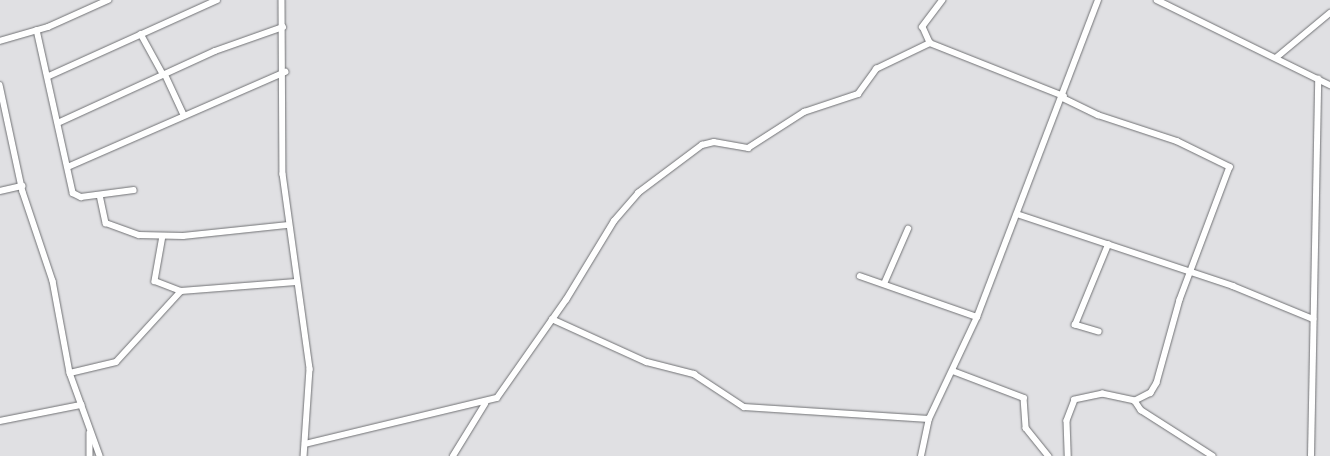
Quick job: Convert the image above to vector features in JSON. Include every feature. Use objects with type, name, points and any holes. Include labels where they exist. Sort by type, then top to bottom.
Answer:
[{"type":"street","points":[[0,41],[37,30],[108,0]]},
{"type":"street","points":[[49,76],[217,0]]},
{"type":"street","points":[[282,0],[285,72],[281,142],[288,225],[310,369],[304,456]]},
{"type":"street","points":[[943,0],[924,27],[930,43],[1230,166],[1170,330],[1157,382],[1151,393],[1135,401],[1104,394],[1075,400],[1066,421],[1068,456]]},
{"type":"street","points":[[920,456],[929,419],[977,317],[1063,97],[1098,0]]},
{"type":"street","points":[[1157,0],[1277,57],[1330,85]]},
{"type":"street","points":[[1277,57],[1330,13]]},
{"type":"street","points":[[60,122],[164,74],[282,27]]},
{"type":"street","points":[[37,30],[70,166],[73,193],[81,198],[134,190]]},
{"type":"street","points":[[141,34],[164,74],[184,115]]},
{"type":"street","points":[[305,444],[484,404],[505,389],[626,203],[694,151],[714,142],[748,148],[804,112],[858,94],[876,69],[930,43]]},
{"type":"street","points":[[70,166],[285,72]]},
{"type":"street","points":[[1311,456],[1318,79]]},
{"type":"street","points":[[0,85],[22,186],[53,281],[70,373],[100,456]]},
{"type":"street","points":[[0,191],[22,186]]},
{"type":"street","points":[[100,195],[104,220],[110,226],[163,236],[288,225]]},
{"type":"street","points":[[1017,214],[1192,273],[1313,319]]},
{"type":"street","points":[[884,284],[908,229]]},
{"type":"street","points":[[163,236],[154,281],[182,291],[296,282]]},
{"type":"street","points":[[1099,332],[1075,325],[1108,245]]},
{"type":"street","points":[[860,276],[977,317]]},
{"type":"street","points":[[70,373],[116,362],[182,291]]},
{"type":"street","points":[[552,319],[647,362],[694,374],[744,407],[929,419]]},
{"type":"street","points":[[953,371],[1024,398],[1026,428],[1049,456]]},
{"type":"street","points":[[1135,401],[1141,410],[1212,456]]},
{"type":"street","points":[[453,456],[484,404]]},
{"type":"street","points":[[0,422],[81,405]]},
{"type":"street","points":[[90,429],[90,456]]}]
